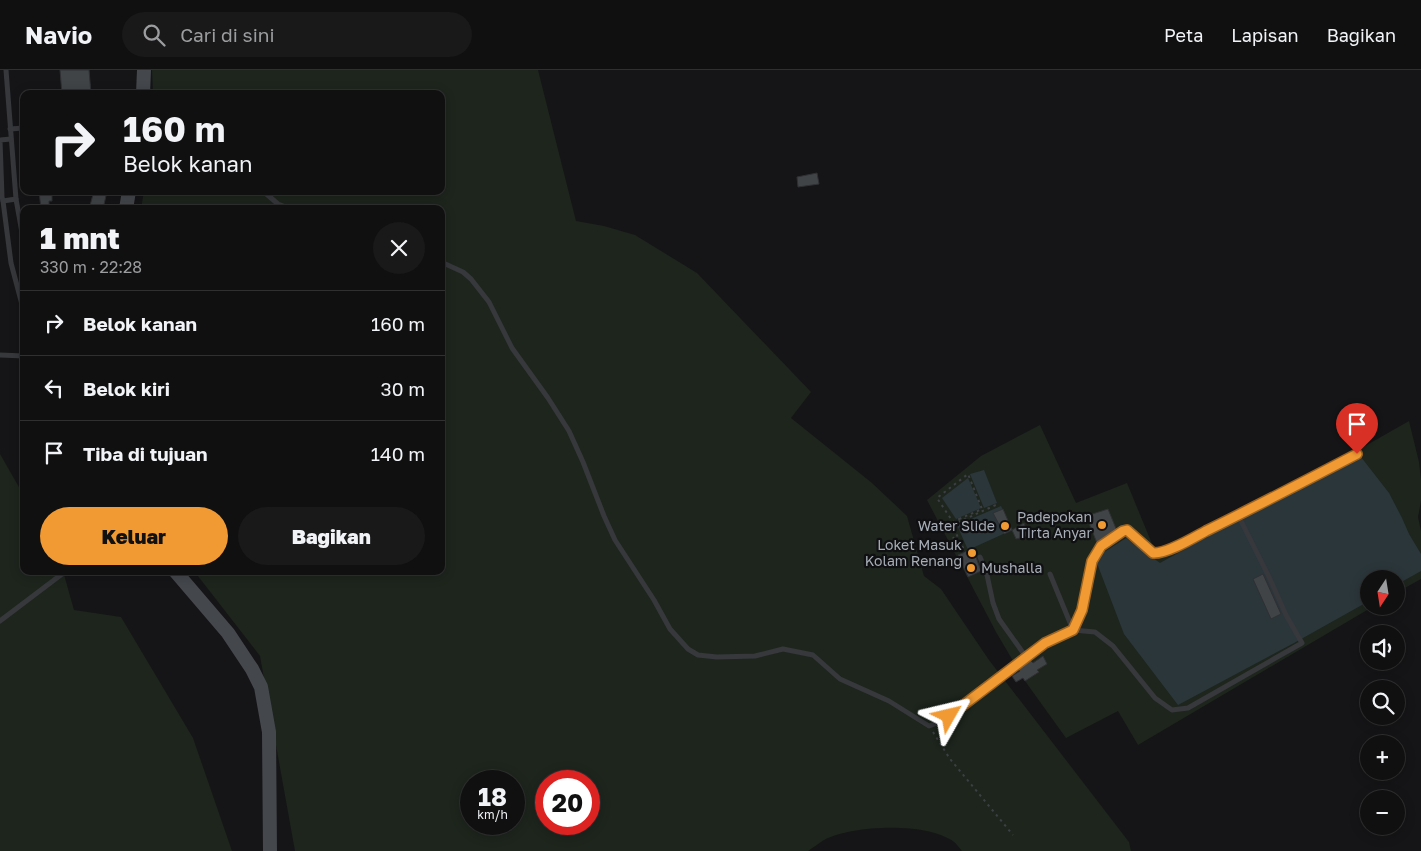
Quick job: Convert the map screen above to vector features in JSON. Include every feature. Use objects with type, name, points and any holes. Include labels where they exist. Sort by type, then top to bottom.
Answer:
[{"type":"main road","points":[[143,90],[144,70]]},
{"type":"main road","points":[[178,575],[228,634],[252,669],[261,687],[269,732],[270,851]]},
{"type":"lane","points":[[6,70],[16,199],[20,222]]},
{"type":"lane","points":[[10,129],[20,128]]},
{"type":"lane","points":[[11,139],[0,140],[3,201],[12,263],[20,296]]},
{"type":"lane","points":[[268,195],[281,205]]},
{"type":"lane","points":[[3,201],[16,199]]},
{"type":"lane","points":[[445,264],[463,272],[478,286],[489,302],[512,348],[569,431],[615,540],[654,600],[670,629],[684,646],[698,655],[717,657],[755,656],[783,649],[813,655],[840,679],[889,702],[929,726],[940,722],[1045,643],[1073,630],[1095,632],[1113,646],[1155,698],[1172,710],[1188,708],[1302,643],[1286,615],[1239,516]]},
{"type":"lane","points":[[16,281],[20,279]]},
{"type":"lane","points":[[0,355],[20,356]]},
{"type":"lane","points":[[1073,630],[1082,610],[1092,561],[1101,546],[1127,530],[1153,553],[1157,554],[1239,516],[1357,454]]},
{"type":"lane","points":[[980,557],[999,618],[1026,657]]},
{"type":"lane","points":[[1050,574],[1073,630]]},
{"type":"lane","points":[[0,621],[61,575]]},
{"type":"path","points":[[953,537],[966,561],[969,560],[952,525],[960,520],[982,508],[968,474],[937,498],[953,522],[960,520],[998,504]]},
{"type":"path","points":[[929,726],[950,759],[1013,835]]},
{"type":"shaded area","points":[[152,70],[538,70],[576,221],[604,226],[635,235],[697,273],[811,392],[791,418],[872,483],[907,516],[924,576],[941,589],[989,660],[1129,842],[1131,851],[962,851],[954,842],[942,836],[926,831],[890,828],[853,831],[837,835],[824,840],[808,851],[295,851],[260,656],[197,575],[445,575],[445,205],[142,205],[143,195],[445,195],[445,90],[153,90]]},
{"type":"shaded area","points":[[1409,421],[1419,462],[1421,480],[1421,501],[1418,517],[1421,531],[1421,579],[1405,588],[1405,570],[1360,570],[1360,614],[1138,745],[1118,711],[1066,738],[1025,681],[996,632],[927,500],[981,456],[1040,425],[1076,503],[1127,483],[1155,551],[1351,454]]},
{"type":"shaded area","points":[[0,454],[20,489],[20,575],[64,575],[74,610],[121,617],[193,738],[232,851],[0,851]]},
{"type":"shaded area","points":[[1361,457],[1389,493],[1421,554],[1421,571],[1405,580],[1405,570],[1360,570],[1360,606],[1178,705],[1124,634],[1095,558],[1126,538],[1160,563],[1265,505]]},
{"type":"shaded area","points":[[984,470],[997,503],[984,508],[970,474]]},
{"type":"shaded area","points":[[968,478],[981,508],[956,519],[942,498]]},
{"type":"shaded area","points":[[1001,506],[1012,530],[968,550],[957,525]]},
{"type":"building","points":[[60,70],[89,70],[91,90],[62,90]]},
{"type":"building","points":[[817,173],[819,184],[798,187],[797,177]]},
{"type":"building","points":[[39,195],[52,195],[52,201],[49,201],[49,205],[41,205]]},
{"type":"building","points":[[93,195],[106,195],[104,205],[90,205]]},
{"type":"building","name":"Water Slide","points":[[1003,509],[1012,530],[1004,534],[993,513]]},
{"type":"building","name":"Padepokan Tirta Anyar","points":[[1108,509],[1117,531],[1097,543],[1086,516]]},
{"type":"building","points":[[1024,523],[1029,536],[1016,539],[1012,530]]},
{"type":"building","points":[[973,549],[981,571],[968,577],[958,555]]},
{"type":"building","points":[[1263,574],[1281,614],[1271,619],[1253,579]]},
{"type":"building","points":[[1043,656],[1047,664],[1037,670],[1039,672],[1025,681],[1023,678],[1016,682],[1012,676],[1020,671],[1018,669],[1030,660],[1033,663]]},
{"type":"place","name":"Padepokan Tirta Anyar","points":[[1102,525]]},
{"type":"place","name":"Water Slide","points":[[1005,526]]},
{"type":"place","name":"Loket Masuk Kolam Renang","points":[[972,553]]},
{"type":"place","name":"Mushalla","points":[[971,568]]},
{"type":"route","points":[[949,716],[1045,643],[1073,630],[1082,610],[1092,561],[1101,546],[1123,531],[1127,530],[1153,553],[1157,554],[1357,454]]}]
